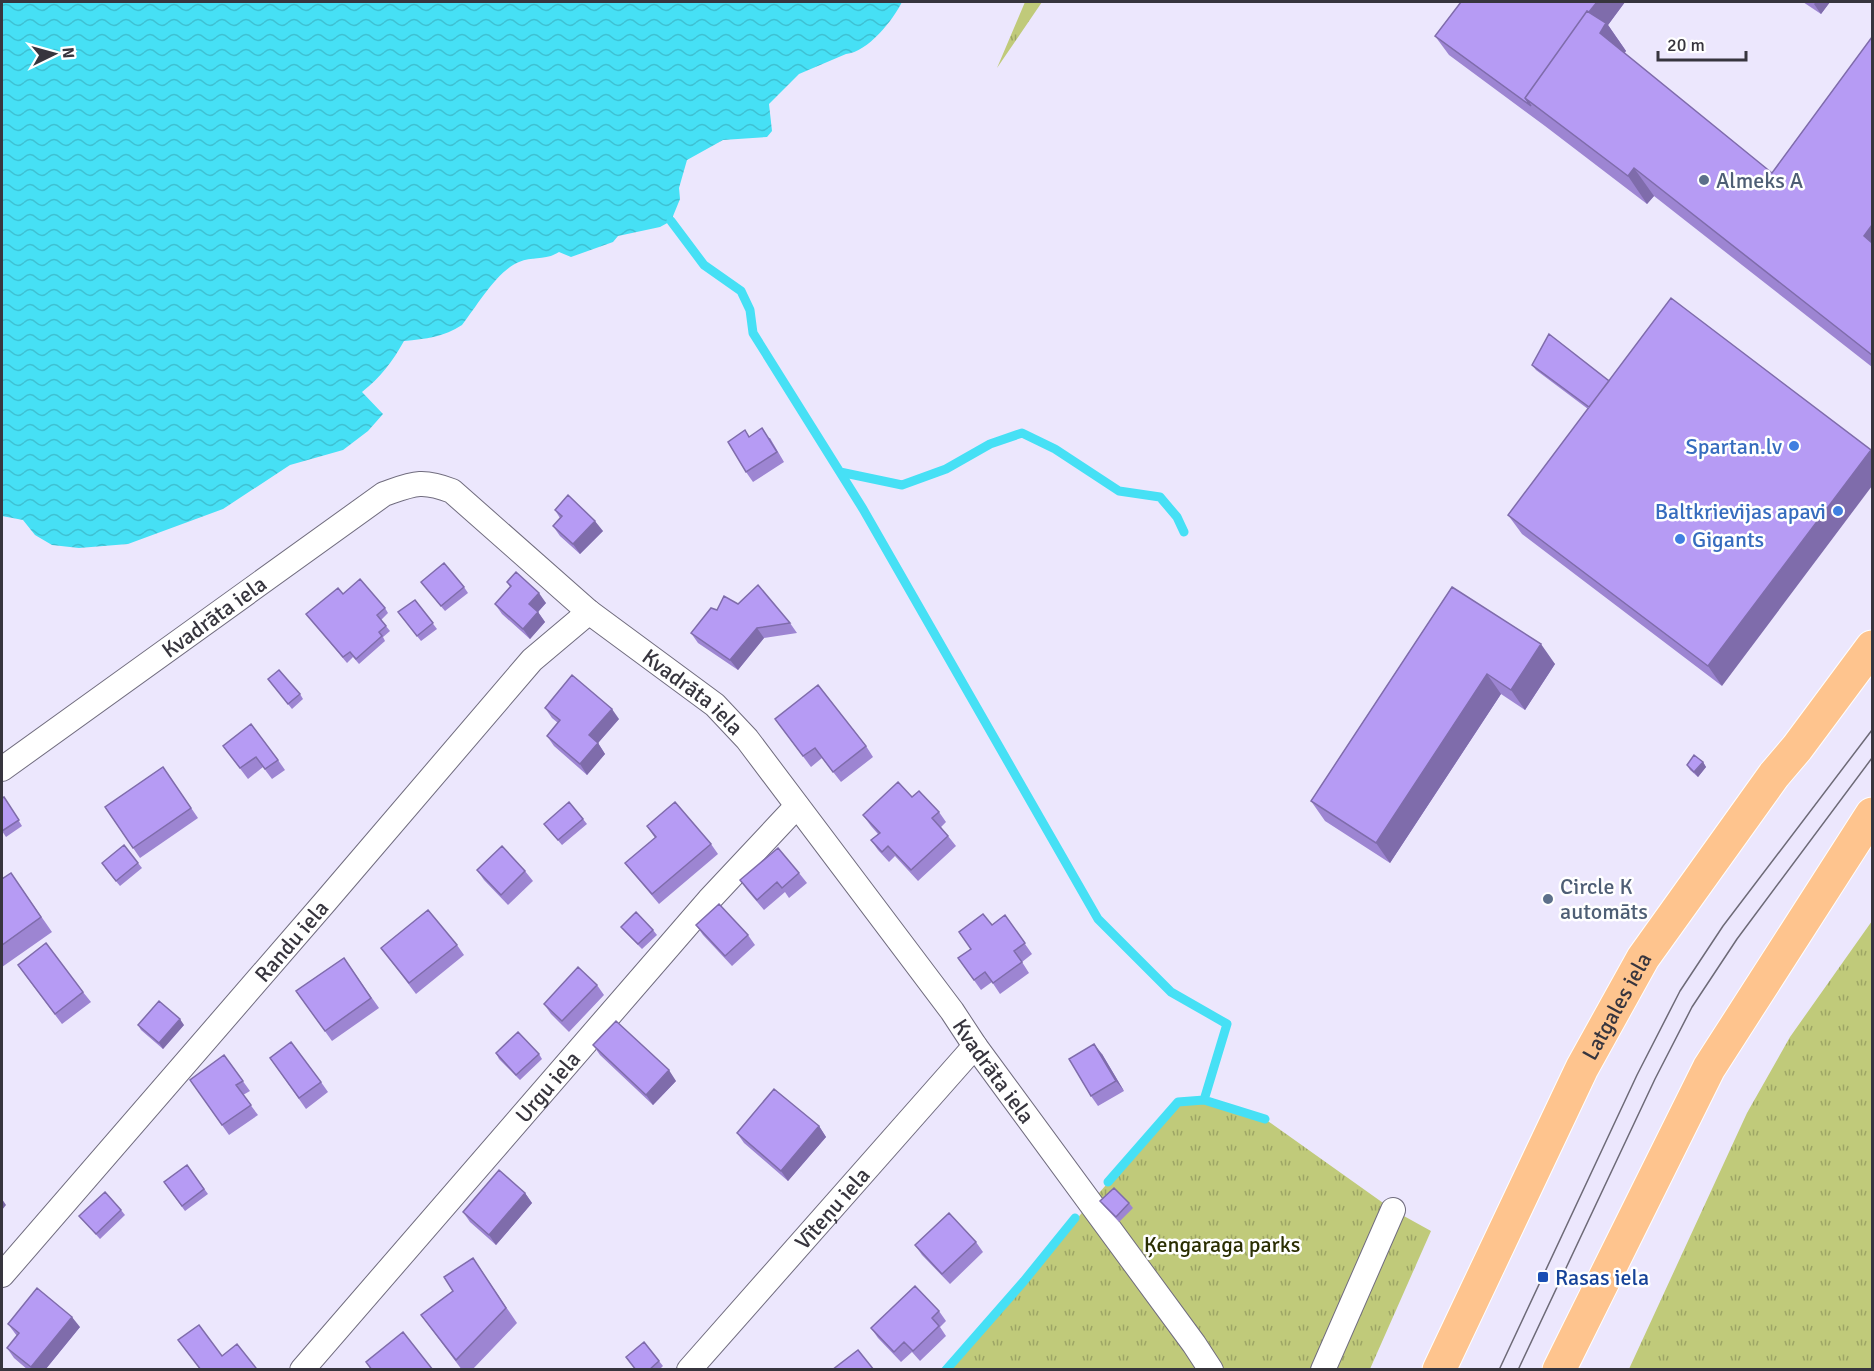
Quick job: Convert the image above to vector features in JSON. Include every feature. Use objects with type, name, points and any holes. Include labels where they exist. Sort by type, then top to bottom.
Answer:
[{"type":"highway","name":"Latgales iela","points":[[1439,1370],[1582,1068],[1643,958],[1774,775],[1797,748],[1872,647]]},
{"type":"highway","points":[[1559,1370],[1709,1068],[1872,814]]},
{"type":"street","name":"Kvadrāta iela","points":[[2,769],[384,494],[416,483],[434,484],[452,491],[589,612],[715,705],[747,739],[952,1011],[975,1046],[1211,1370]]},
{"type":"street","name":"Randu iela","points":[[2,1275],[532,660],[589,612]]},
{"type":"street","name":"Urgu iela","points":[[302,1370],[709,900],[797,806]]},
{"type":"street","name":"Vīteņu iela","points":[[690,1370],[975,1046]]},
{"type":"street","points":[[1323,1370],[1393,1210]]},
{"type":"green space","points":[[1025,2],[1042,2],[997,68]]},
{"type":"green space","points":[[1872,921],[1872,1369],[1629,1369],[1747,1113],[1790,1037]]},
{"type":"green space","name":"Ķengaraga parks","points":[[1204,1100],[1265,1119],[1393,1210],[1431,1231],[1370,1369],[946,1370],[1178,1102]]},
{"type":"water","points":[[2,2],[902,2],[886,26],[863,48],[799,74],[769,104],[772,131],[767,137],[723,140],[687,160],[679,188],[680,199],[671,221],[660,227],[618,236],[613,242],[571,257],[559,252],[549,257],[519,262],[495,281],[462,325],[442,335],[404,341],[386,369],[362,392],[383,414],[368,431],[343,450],[290,465],[223,509],[128,544],[79,548],[52,545],[35,535],[23,520],[2,516]]},
{"type":"building","points":[[1461,2],[1597,2],[1589,12],[1587,11],[1525,98],[1531,106],[1435,36]]},
{"type":"building","points":[[1587,11],[1606,23],[1600,33],[1772,173],[1872,37],[1872,225],[1864,236],[1872,243],[1872,355],[1634,168],[1628,176],[1525,98]]},
{"type":"building","points":[[1671,298],[1871,450],[1708,666],[1508,515]]},
{"type":"building","points":[[1549,334],[1609,381],[1589,407],[1532,365]]},
{"type":"building","points":[[762,428],[777,452],[746,472],[728,442],[745,430],[749,437]]},
{"type":"building","points":[[568,495],[595,521],[573,544],[553,526],[562,516],[555,510]]},
{"type":"building","points":[[444,563],[464,587],[441,606],[421,582]]},
{"type":"building","points":[[516,572],[539,593],[529,604],[538,612],[523,629],[495,604],[511,586],[507,582]]},
{"type":"building","points":[[360,579],[385,608],[377,615],[386,626],[379,632],[382,636],[356,659],[350,652],[343,657],[306,614],[338,588],[343,594]]},
{"type":"building","points":[[758,585],[790,623],[757,628],[730,660],[691,633],[711,608],[717,610],[724,596],[738,604]]},
{"type":"building","points":[[1452,587],[1541,644],[1511,690],[1487,674],[1376,843],[1311,801]]},
{"type":"building","points":[[415,600],[433,623],[417,636],[398,612]]},
{"type":"building","points":[[279,670],[300,694],[288,704],[268,679]]},
{"type":"building","points":[[572,675],[612,709],[589,735],[598,743],[580,764],[547,736],[560,720],[545,708]]},
{"type":"building","points":[[818,685],[866,746],[833,772],[815,748],[803,756],[775,719]]},
{"type":"building","points":[[251,724],[278,760],[265,769],[256,757],[240,768],[223,746]]},
{"type":"building","points":[[1694,755],[1703,762],[1694,772],[1687,765]]},
{"type":"building","points":[[163,767],[191,808],[133,848],[105,807]]},
{"type":"building","points":[[898,782],[912,797],[919,791],[939,812],[932,818],[948,836],[911,870],[888,846],[882,852],[871,840],[880,833],[863,815]]},
{"type":"building","points":[[4,797],[19,820],[2,831],[2,798]]},
{"type":"building","points":[[569,802],[583,819],[558,840],[544,824]]},
{"type":"building","points":[[675,802],[711,844],[652,894],[625,863],[656,837],[647,826]]},
{"type":"building","points":[[124,845],[138,863],[116,881],[102,863]]},
{"type":"building","points":[[502,846],[525,871],[501,895],[477,870]]},
{"type":"building","points":[[778,848],[799,873],[782,888],[777,882],[757,900],[740,880]]},
{"type":"building","points":[[11,873],[41,917],[2,945],[2,879]]},
{"type":"building","points":[[719,904],[748,935],[725,956],[696,925]]},
{"type":"building","points":[[428,910],[457,945],[409,983],[381,948]]},
{"type":"building","points":[[636,912],[653,930],[638,944],[621,927]]},
{"type":"building","points":[[983,914],[992,925],[1005,915],[1025,943],[1014,951],[1022,962],[993,983],[985,972],[974,980],[958,958],[971,949],[959,932]]},
{"type":"building","points":[[46,943],[83,992],[55,1014],[18,965]]},
{"type":"building","points":[[344,958],[371,998],[325,1031],[296,991]]},
{"type":"building","points":[[578,967],[597,985],[562,1021],[544,1004]]},
{"type":"building","points":[[159,1001],[180,1019],[159,1043],[138,1025]]},
{"type":"building","points":[[616,1021],[669,1070],[646,1095],[593,1045]]},
{"type":"building","points":[[518,1032],[539,1054],[516,1075],[496,1053]]},
{"type":"building","points":[[291,1042],[321,1082],[299,1098],[270,1058]]},
{"type":"building","points":[[1094,1044],[1116,1081],[1091,1096],[1069,1059]]},
{"type":"building","points":[[224,1055],[243,1081],[236,1085],[251,1105],[222,1125],[190,1080]]},
{"type":"building","points":[[774,1089],[819,1126],[781,1171],[737,1133]]},
{"type":"building","points":[[187,1165],[204,1189],[182,1206],[164,1182]]},
{"type":"building","points":[[499,1170],[525,1193],[489,1235],[463,1212]]},
{"type":"building","points":[[1114,1188],[1129,1203],[1116,1217],[1100,1201]]},
{"type":"building","points":[[105,1192],[121,1210],[96,1234],[79,1216]]},
{"type":"building","points":[[949,1213],[976,1242],[942,1274],[915,1245]]},
{"type":"building","points":[[473,1258],[506,1308],[456,1360],[421,1315],[453,1291],[444,1277]]},
{"type":"building","points":[[915,1286],[939,1311],[932,1318],[939,1326],[913,1351],[904,1342],[894,1352],[871,1328]]},
{"type":"building","points":[[37,1288],[72,1317],[31,1367],[7,1348],[19,1333],[8,1324]]},
{"type":"building","points":[[199,1325],[222,1356],[237,1344],[256,1368],[253,1370],[201,1370],[178,1340]]},
{"type":"building","points":[[403,1332],[433,1370],[372,1370],[366,1362]]},
{"type":"building","points":[[644,1342],[659,1361],[649,1370],[636,1370],[626,1357]]},
{"type":"building","points":[[858,1350],[874,1370],[832,1370]]},
{"type":"waterway","points":[[671,221],[704,265],[741,291],[750,310],[753,333],[863,509],[1098,919],[1171,992],[1227,1024],[1204,1100],[1265,1119]]},
{"type":"waterway","points":[[840,472],[902,485],[946,469],[990,444],[1022,433],[1055,449],[1119,491],[1160,497],[1177,517],[1184,532]]},
{"type":"waterway","points":[[1108,1182],[1178,1102],[1204,1100]]},
{"type":"waterway","points":[[946,1370],[1024,1281],[1075,1218]]},
{"type":"tram line","points":[[1499,1370],[1637,1075],[1680,991],[1723,926],[1872,730]]},
{"type":"tram line","points":[[1518,1370],[1655,1079],[1692,1007],[1737,939],[1872,758]]},
{"type":"place","name":"Almeks A","points":[[1704,180]]},
{"type":"place","name":"Spartan.lv","points":[[1794,446]]},
{"type":"place","name":"Baltkrievijas apavi","points":[[1838,511]]},
{"type":"place","name":"Gigants","points":[[1680,539]]},
{"type":"place","name":"Circle K automāts","points":[[1548,899]]},
{"type":"place","name":"Rasas iela","points":[[1543,1277]]}]
